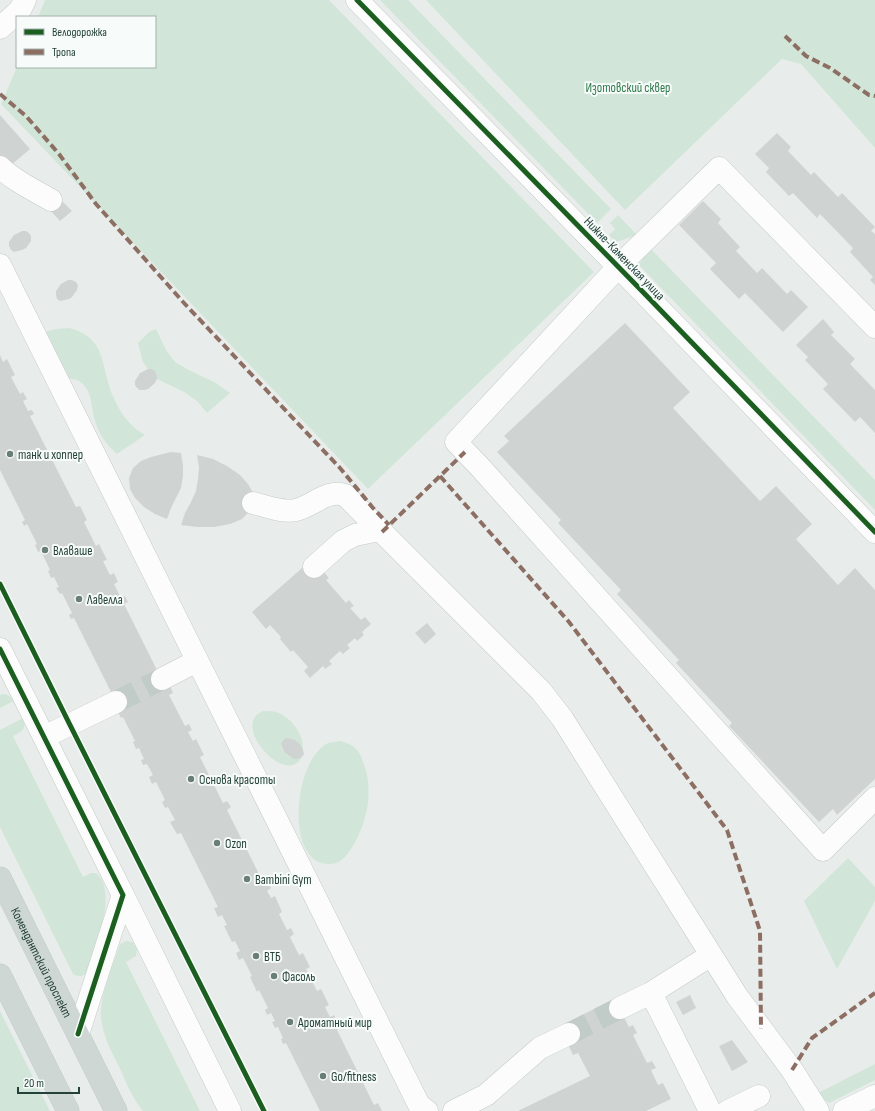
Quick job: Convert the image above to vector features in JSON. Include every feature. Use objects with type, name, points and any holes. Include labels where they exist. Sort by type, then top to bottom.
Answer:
[{"type":"main road","name":"Комендантский проспект","points":[[0,878],[116,1111]]},
{"type":"main road","points":[[0,976],[68,1111]]},
{"type":"street","points":[[0,28],[20,10],[25,0]]},
{"type":"street","name":"Нижне-Каменская улица","points":[[357,0],[875,532]]},
{"type":"street","points":[[0,167],[27,187],[51,200]]},
{"type":"street","points":[[875,327],[719,168],[618,267],[456,442],[823,850],[875,798]]},
{"type":"street","points":[[0,265],[419,1105],[427,1111]]},
{"type":"street","points":[[253,503],[287,511],[297,510],[331,494],[338,493],[345,495],[541,691],[562,718],[737,996],[792,1070],[818,1111]]},
{"type":"street","points":[[314,567],[343,541],[355,535],[379,530]]},
{"type":"street","points":[[0,649],[230,1111]]},
{"type":"street","points":[[162,679],[198,661]]},
{"type":"street","points":[[44,737],[116,702]]},
{"type":"street","points":[[78,1034],[123,895]]},
{"type":"street","points":[[620,1008],[651,993],[712,955]]},
{"type":"street","points":[[651,993],[710,1111]]},
{"type":"street","points":[[454,1111],[486,1095],[540,1048],[569,1034]]},
{"type":"street","points":[[728,1111],[758,1096]]},
{"type":"street","points":[[844,1111],[875,1096]]},
{"type":"green space","points":[[45,0],[329,0],[594,272],[368,489],[1,104],[17,68],[156,68],[156,16],[38,16]]},
{"type":"green space","points":[[380,0],[408,0],[611,209],[597,223]]},
{"type":"green space","name":"Изотовский сквер","points":[[426,0],[875,0],[875,148],[801,64],[782,59],[625,210]]},
{"type":"green space","points":[[618,215],[637,235],[616,242],[609,235],[615,229],[610,223]]},
{"type":"green space","points":[[649,247],[875,480],[875,510],[639,265]]},
{"type":"green space","points":[[69,328],[82,333],[91,339],[97,347],[118,406],[130,423],[145,435],[117,454],[106,443],[99,431],[87,389],[79,381],[67,378],[45,332],[55,329]]},
{"type":"green space","points":[[156,329],[166,350],[175,362],[216,383],[230,393],[207,413],[197,401],[184,392],[157,379],[157,374],[155,371],[148,369],[143,362],[138,343],[149,332]]},
{"type":"green space","points":[[6,694],[14,701],[0,708],[0,695]]},
{"type":"green space","points":[[263,711],[273,711],[284,716],[293,723],[299,733],[302,739],[303,750],[295,740],[289,738],[283,740],[281,744],[284,752],[292,758],[298,759],[302,757],[294,764],[284,765],[274,759],[264,750],[256,739],[252,728],[254,718]]},
{"type":"green space","points":[[23,718],[23,730],[13,736],[83,877],[91,873],[96,873],[103,882],[105,907],[103,922],[87,973],[82,976],[73,974],[0,827],[0,730]]},
{"type":"green space","points":[[340,741],[357,750],[361,757],[366,772],[369,793],[366,814],[359,835],[342,860],[334,864],[330,864],[315,860],[305,848],[300,831],[299,811],[301,789],[307,769],[316,753],[328,743]]},
{"type":"green space","points":[[848,858],[875,887],[875,901],[837,969],[804,901]]},
{"type":"green space","points":[[126,941],[133,942],[137,949],[136,956],[126,962],[200,1111],[143,1111],[130,1092],[109,1045],[102,1026],[102,1001],[107,981],[120,944]]},
{"type":"green space","points":[[0,1011],[50,1111],[0,1111]]},
{"type":"green space","points":[[875,1064],[875,1080],[829,1103],[816,1094]]},
{"type":"building","points":[[0,115],[30,149],[10,166],[0,155]]},
{"type":"building","points":[[777,133],[791,147],[788,151],[811,175],[814,172],[838,197],[842,193],[875,227],[871,231],[875,234],[875,285],[870,280],[873,277],[850,252],[853,248],[820,214],[817,218],[793,193],[789,196],[766,172],[769,168],[755,154]]},
{"type":"building","points":[[61,200],[72,211],[60,221],[50,210]]},
{"type":"building","points":[[703,201],[721,219],[718,223],[740,247],[736,251],[757,273],[762,268],[787,294],[791,290],[808,307],[783,332],[745,293],[739,299],[710,269],[716,263],[679,225]]},
{"type":"building","points":[[22,231],[29,233],[31,236],[31,241],[26,248],[14,252],[9,246],[9,242],[14,235]]},
{"type":"building","points":[[68,280],[76,282],[78,285],[77,290],[69,299],[60,301],[57,299],[56,291],[61,284]]},
{"type":"building","points":[[823,319],[834,332],[831,335],[855,359],[850,364],[875,390],[875,433],[860,417],[855,422],[823,389],[828,384],[805,360],[808,357],[796,345]]},
{"type":"building","points":[[625,323],[690,392],[673,408],[760,501],[776,486],[812,524],[796,539],[838,585],[855,568],[875,590],[875,779],[837,815],[833,809],[819,822],[729,726],[732,723],[676,663],[679,660],[617,594],[621,590],[558,523],[561,520],[497,452],[509,441],[504,436]]},
{"type":"building","points":[[0,355],[3,362],[7,359],[15,375],[11,377],[20,394],[23,392],[27,399],[23,401],[28,411],[32,410],[34,414],[30,416],[76,507],[80,506],[87,520],[84,522],[96,546],[99,544],[107,560],[103,561],[110,575],[114,573],[118,582],[114,584],[121,598],[125,596],[128,602],[124,604],[166,688],[170,686],[173,693],[169,695],[185,726],[189,724],[192,730],[188,732],[193,741],[196,739],[204,755],[200,757],[211,779],[215,777],[218,784],[214,785],[223,803],[227,801],[231,807],[227,810],[264,884],[267,882],[271,888],[267,891],[271,898],[275,896],[282,912],[279,914],[287,930],[291,928],[294,934],[290,937],[299,955],[303,953],[310,967],[306,969],[317,991],[321,989],[329,1005],[325,1007],[330,1017],[334,1015],[340,1028],[337,1030],[374,1105],[378,1103],[382,1111],[320,1111],[286,1043],[283,1044],[281,1039],[283,1038],[278,1027],[275,1028],[272,1022],[275,1021],[271,1013],[267,1015],[265,1010],[268,1008],[259,990],[257,992],[250,977],[252,976],[243,958],[239,960],[236,953],[240,951],[235,941],[232,942],[224,926],[227,925],[222,915],[218,917],[214,908],[218,907],[181,833],[177,834],[170,822],[175,820],[168,807],[165,808],[162,802],[165,800],[156,782],[152,784],[149,777],[153,775],[147,764],[143,765],[141,760],[144,759],[139,748],[136,749],[133,742],[135,741],[123,717],[121,718],[118,712],[116,702],[74,618],[71,619],[69,615],[72,613],[62,593],[60,594],[56,588],[59,587],[54,577],[51,578],[48,571],[50,570],[41,551],[38,552],[35,545],[37,544],[27,524],[24,526],[22,522],[25,520],[0,470]]},
{"type":"building","points":[[148,369],[155,371],[157,379],[148,389],[140,390],[135,385],[135,381],[140,373]]},
{"type":"building","points":[[171,452],[181,453],[183,476],[181,488],[167,519],[144,507],[135,498],[130,489],[129,478],[133,468],[141,461]]},
{"type":"building","points":[[197,455],[213,459],[227,466],[240,475],[248,484],[253,493],[249,512],[242,519],[230,524],[214,527],[181,525],[196,491],[199,467]]},
{"type":"building","points":[[309,562],[324,572],[329,578],[326,580],[346,603],[349,600],[354,606],[350,608],[361,620],[365,617],[371,624],[362,632],[364,635],[357,641],[355,638],[347,645],[350,648],[343,654],[340,651],[329,661],[332,664],[325,669],[323,666],[310,678],[304,671],[308,667],[293,650],[291,652],[280,639],[281,637],[270,625],[266,629],[252,612]]},
{"type":"building","points":[[427,623],[436,634],[425,644],[415,633]]},
{"type":"building","points":[[286,738],[295,740],[300,744],[304,754],[302,757],[294,759],[284,752],[281,744]]},
{"type":"building","points":[[690,995],[696,1008],[683,1015],[676,1002]]},
{"type":"building","points":[[620,996],[619,1007],[629,1027],[633,1025],[637,1033],[633,1035],[647,1063],[652,1061],[656,1068],[651,1070],[658,1085],[663,1083],[671,1099],[646,1111],[518,1111],[590,1076],[578,1053],[573,1055],[565,1038],[570,1035],[564,1024]]},
{"type":"building","points":[[732,1040],[748,1062],[732,1071],[719,1046]]},
{"type":"tunnel","points":[[116,702],[162,679]]},
{"type":"tunnel","points":[[569,1034],[620,1008]]},
{"type":"marked path","points":[[785,36],[806,56],[830,68],[869,95],[875,96]]},
{"type":"marked path","points":[[0,94],[26,116],[59,154],[96,204],[184,303],[340,468],[389,525]]},
{"type":"marked path","points":[[382,532],[465,452]]},
{"type":"marked path","points":[[440,476],[569,622],[727,830],[760,931],[761,1029]]},
{"type":"marked path","points":[[792,1070],[812,1038],[875,993]]},
{"type":"cycle path","points":[[357,0],[875,532]]},
{"type":"cycle path","points":[[0,584],[264,1111]]},
{"type":"cycle path","points":[[0,649],[123,895],[78,1034]]},
{"type":"place","name":"танк и хоппер","points":[[10,454]]},
{"type":"place","name":"Влаваше","points":[[45,550]]},
{"type":"place","name":"Лавелла","points":[[79,599]]},
{"type":"place","name":"Основа красоты","points":[[191,779]]},
{"type":"place","name":"Ozon","points":[[217,843]]},
{"type":"place","name":"Bambini Gym","points":[[247,879]]},
{"type":"place","name":"ВТБ","points":[[256,956]]},
{"type":"place","name":"Фасоль","points":[[274,976]]},
{"type":"place","name":"Ароматный мир","points":[[290,1022]]},
{"type":"place","name":"Go/fitness","points":[[323,1076]]}]
